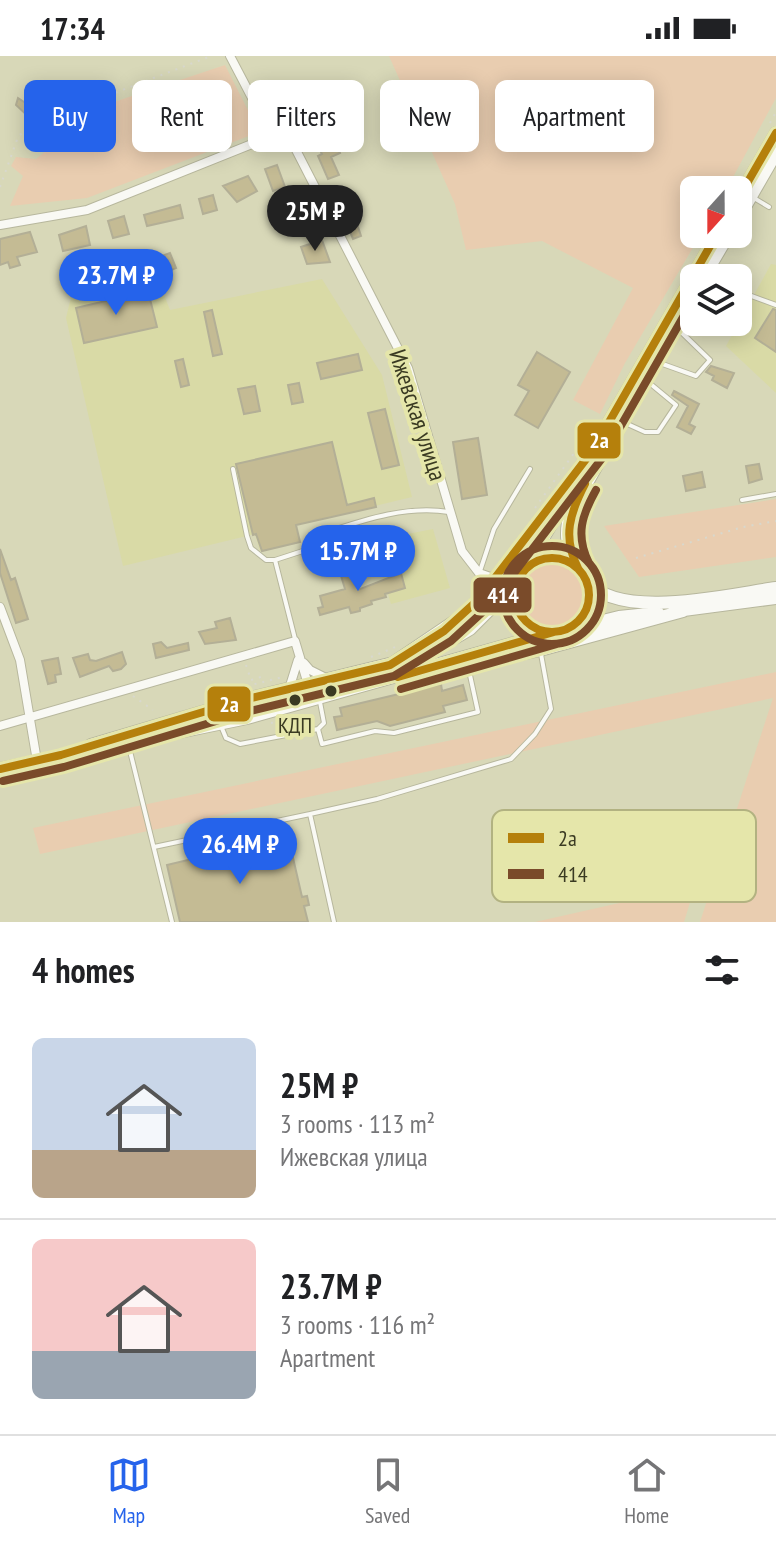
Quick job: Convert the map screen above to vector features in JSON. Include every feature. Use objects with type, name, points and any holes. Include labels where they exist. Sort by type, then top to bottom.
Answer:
[{"type":"main road","points":[[752,182],[776,133]]},
{"type":"main road","points":[[752,188],[774,160]]},
{"type":"main road","points":[[61,755],[121,734],[390,665],[441,648],[482,619],[520,576],[709,248]]},
{"type":"main road","points":[[680,318],[567,524],[567,544],[582,573],[590,598],[586,611],[560,631],[534,628],[524,620],[515,601],[520,576],[547,558],[560,558],[582,573],[606,596],[629,601],[670,601],[776,588]]},
{"type":"main road","points":[[390,665],[444,631],[486,591],[593,450]]},
{"type":"main road","points":[[0,769],[221,724],[619,617],[776,598]]},
{"type":"main road","points":[[395,678],[540,650],[683,611]]},
{"type":"street","name":"Ижевская улица","points":[[230,56],[248,90]]},
{"type":"street","points":[[0,225],[87,210],[248,146]]},
{"type":"street","name":"Ижевская улица","points":[[297,152],[408,368],[462,551],[479,573],[486,591]]},
{"type":"street","points":[[479,573],[496,579],[520,576]]},
{"type":"street","points":[[0,607],[20,660],[37,761]]},
{"type":"street","points":[[0,726],[295,641],[316,700]]},
{"type":"street","points":[[299,655],[310,670],[332,681]]},
{"type":"street","points":[[288,691],[296,674],[299,655]]},
{"type":"lane","points":[[752,201],[769,207]]},
{"type":"lane","points":[[752,296],[776,305]]},
{"type":"lane","points":[[654,362],[696,376],[706,368],[710,360],[675,326]]},
{"type":"lane","points":[[621,421],[645,432],[658,432],[676,405],[644,379]]},
{"type":"lane","points":[[233,469],[251,548],[266,560],[312,548],[318,535],[367,520],[420,507],[449,512]]},
{"type":"lane","points":[[479,573],[494,529],[530,469]]},
{"type":"lane","points":[[742,500],[776,494]]},
{"type":"lane","points":[[275,560],[295,641]]},
{"type":"lane","points":[[154,847],[377,799],[511,759],[535,734],[551,709],[550,690],[540,650]]},
{"type":"lane","points":[[318,729],[322,744],[375,731],[394,733],[478,712],[468,665]]},
{"type":"lane","points":[[221,724],[226,738],[240,744],[318,729],[324,723],[316,700]]},
{"type":"lane","points":[[128,744],[172,922]]},
{"type":"lane","points":[[310,814],[334,922]]},
{"type":"path","points":[[0,187],[18,137],[57,97],[112,94],[211,56]]},
{"type":"path","points":[[531,514],[597,421]]},
{"type":"path","points":[[636,558],[743,527],[776,521]]},
{"type":"path","points":[[369,657],[399,646]]},
{"type":"path","points":[[244,656],[251,680],[261,677],[262,682]]},
{"type":"path","points":[[239,688],[291,675]]},
{"type":"path","points":[[125,690],[153,710]]},
{"type":"shaded area","points":[[389,56],[776,56],[776,98],[734,176],[680,176],[680,248],[693,248],[683,264],[680,264],[680,270],[625,363],[600,414],[573,400],[633,288],[542,241],[466,250],[455,204],[432,152],[479,152],[479,80],[400,80]]},
{"type":"shaded area","points":[[225,65],[248,110],[248,136],[232,142],[232,80],[180,80]]},
{"type":"shaded area","points":[[132,96],[132,152],[207,152],[87,198],[10,206],[23,176],[11,166],[16,157],[36,159],[45,152],[116,152],[116,101]]},
{"type":"shaded area","points":[[152,264],[170,310],[322,279],[382,375],[412,497],[296,525],[300,542],[260,551],[255,534],[123,566],[66,318],[74,285]]},
{"type":"shaded area","points":[[771,264],[776,265],[776,393],[726,346],[731,336],[752,336],[752,299]]},
{"type":"shaded area","points":[[776,499],[776,557],[639,577],[604,526]]},
{"type":"shaded area","points":[[433,529],[450,588],[391,604],[372,541]]},
{"type":"shaded area","points":[[552,563],[570,569],[578,577],[584,595],[578,613],[570,621],[552,627],[534,621],[526,613],[520,595],[526,577],[534,569]]},
{"type":"shaded area","points":[[776,672],[776,922],[700,922],[707,902],[756,902],[756,810],[736,810],[773,698],[40,854],[33,828]]},
{"type":"shaded area","points":[[624,902],[690,902],[684,922],[535,922]]},
{"type":"building","points":[[18,98],[24,102],[24,112],[16,105]]},
{"type":"building","points":[[340,152],[331,157],[339,175],[328,179],[318,156]]},
{"type":"building","points":[[277,165],[285,187],[273,191],[265,169]]},
{"type":"building","points":[[248,176],[257,191],[237,202],[223,186]]},
{"type":"building","points":[[213,195],[217,210],[203,214],[199,199]]},
{"type":"building","points":[[180,205],[183,218],[147,226],[144,215]]},
{"type":"building","points":[[352,209],[361,236],[353,239],[342,212]]},
{"type":"building","points":[[124,216],[129,234],[113,238],[108,221]]},
{"type":"building","points":[[86,226],[90,245],[63,251],[59,235]]},
{"type":"building","points":[[30,232],[37,252],[17,257],[20,265],[10,268],[8,262],[0,265],[0,239]]},
{"type":"building","points":[[322,240],[330,262],[307,264],[301,247]]},
{"type":"building","points":[[170,253],[176,268],[162,274],[156,258]]},
{"type":"building","points":[[148,291],[157,327],[84,343],[76,308]]},
{"type":"building","points":[[773,309],[776,310],[776,352],[755,338]]},
{"type":"building","points":[[212,310],[222,354],[213,356],[204,312]]},
{"type":"building","points":[[537,352],[570,372],[538,428],[515,415],[529,391],[518,385]]},
{"type":"building","points":[[358,354],[362,370],[321,379],[317,363]]},
{"type":"building","points":[[183,359],[189,385],[181,387],[175,361]]},
{"type":"building","points":[[711,366],[734,373],[727,388],[712,380],[714,376],[706,372]]},
{"type":"building","points":[[299,383],[303,402],[292,404],[288,385]]},
{"type":"building","points":[[255,386],[260,411],[244,414],[238,389]]},
{"type":"building","points":[[674,391],[699,404],[689,424],[695,427],[691,434],[677,427],[688,406],[672,395]]},
{"type":"building","points":[[385,409],[399,465],[382,469],[368,413]]},
{"type":"building","points":[[478,438],[487,495],[462,499],[453,442]]},
{"type":"building","points":[[332,442],[347,505],[374,498],[376,507],[296,525],[300,542],[262,551],[256,534],[253,535],[236,464]]},
{"type":"building","points":[[759,464],[762,479],[749,483],[746,466]]},
{"type":"building","points":[[702,472],[705,487],[686,491],[683,476]]},
{"type":"building","points":[[0,549],[11,580],[15,578],[28,619],[16,623],[0,573]]},
{"type":"building","points":[[351,565],[358,590],[401,573],[405,588],[371,601],[372,604],[360,608],[360,611],[351,613],[349,607],[320,615],[318,608],[323,607],[320,596],[345,589],[339,569]]},
{"type":"building","points":[[230,618],[236,640],[205,644],[199,632],[217,628],[215,622]]},
{"type":"building","points":[[161,642],[167,648],[188,643],[189,650],[156,658],[153,644]]},
{"type":"building","points":[[122,652],[126,664],[121,669],[113,671],[109,666],[80,677],[73,658],[88,654],[90,660],[96,661]]},
{"type":"building","points":[[58,658],[61,674],[55,675],[56,682],[48,684],[42,661]]},
{"type":"building","points":[[441,684],[442,691],[463,685],[467,700],[443,706],[445,712],[390,726],[377,721],[337,730],[334,717],[342,716],[340,708]]},
{"type":"building","points":[[288,836],[302,897],[307,896],[309,905],[304,906],[308,922],[180,922],[167,865]]},
{"type":"transit line","name":"2а","points":[[751,176],[776,133]]},
{"type":"transit line","name":"2а","points":[[0,769],[61,755],[243,700],[390,665],[444,631],[478,600],[593,450],[709,248]]},
{"type":"transit line","name":"414","points":[[3,781],[64,767],[246,712],[394,676],[451,641],[488,607],[603,457],[680,322]]},
{"type":"transit line","name":"2а","points":[[578,568],[569,535],[575,505],[585,484]]},
{"type":"transit line","name":"414","points":[[589,563],[581,534],[587,508],[596,490]]},
{"type":"transit line","name":"414","points":[[542,546],[562,546],[587,560],[598,576],[601,595],[598,614],[587,630],[562,644],[542,644],[525,636],[511,622],[503,605],[503,585],[511,568],[525,554],[542,546]]},
{"type":"transit line","name":"2а","points":[[559,558],[579,568],[587,581],[589,595],[587,609],[579,622],[566,630],[545,632],[525,622],[517,609],[515,588],[525,568],[538,560],[559,558]]},
{"type":"transit line","name":"2а","points":[[398,677],[554,632]]},
{"type":"transit line","name":"414","points":[[401,689],[557,644]]},
{"type":"place","name":"КДП","points":[[295,700]]}]
